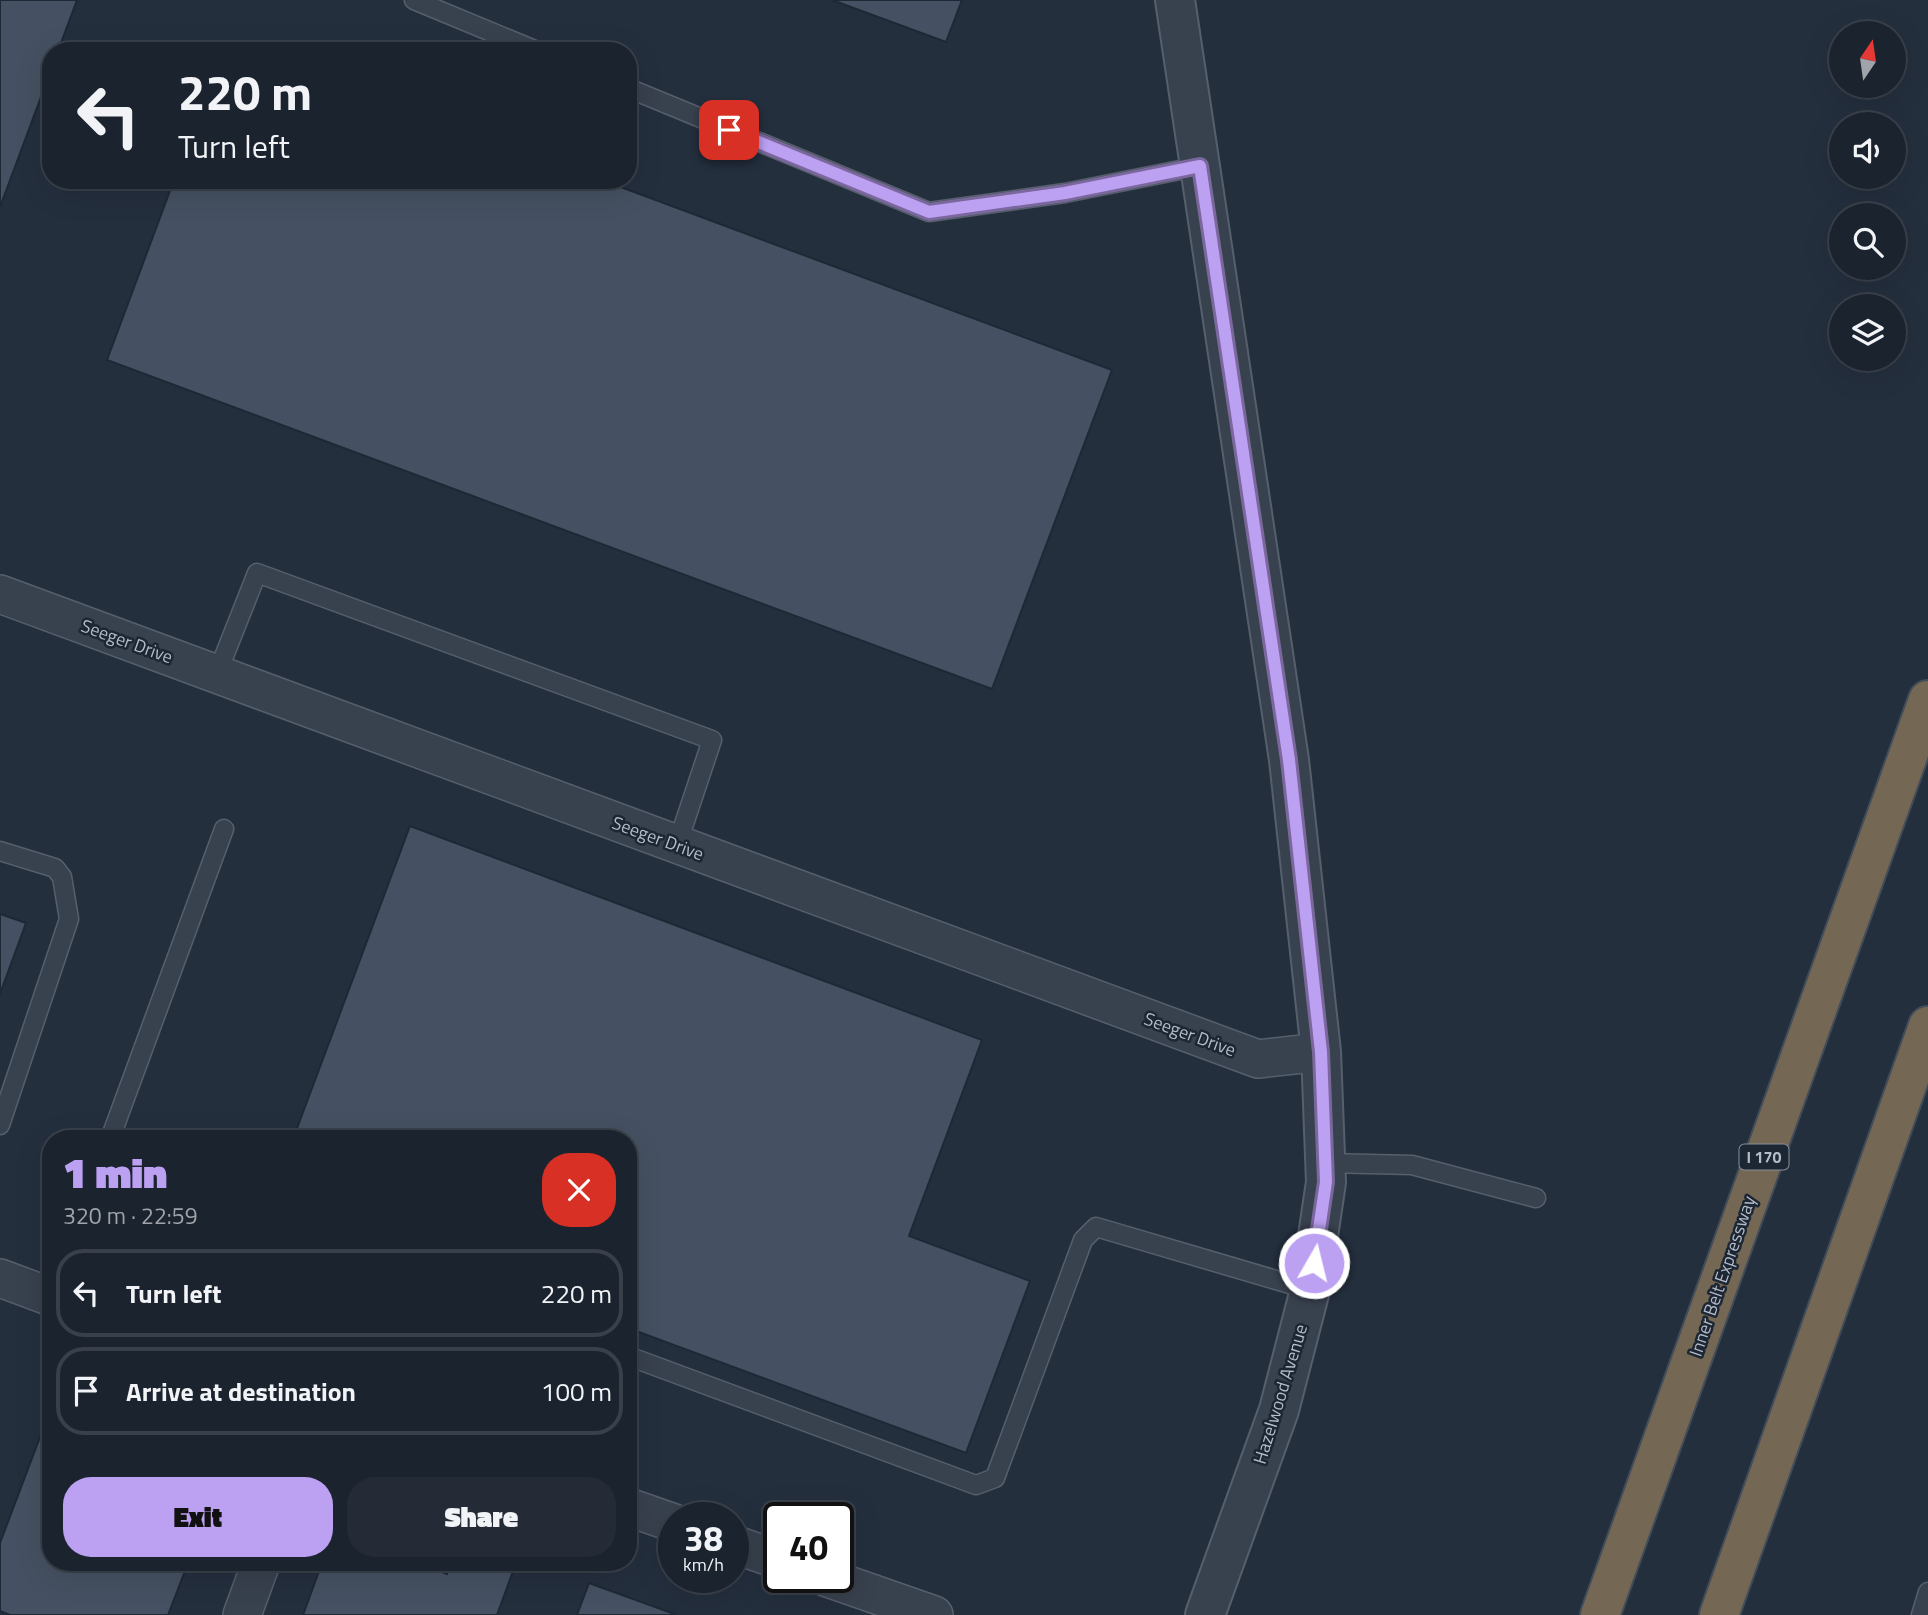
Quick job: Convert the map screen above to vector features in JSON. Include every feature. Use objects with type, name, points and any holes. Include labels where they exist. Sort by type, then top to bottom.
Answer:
[{"type":"highway","name":"Inner Belt Expressway","points":[[1600,1615],[1928,699]]},
{"type":"highway","points":[[1719,1615],[1928,1026]]},
{"type":"street","name":"Hazelwood Avenue","points":[[1175,0],[1289,760],[1321,1052],[1326,1163],[1326,1182],[1310,1290],[1279,1410],[1205,1615]]},
{"type":"street","name":"Seeger Drive","points":[[0,594],[1258,1059],[1321,1052]]},
{"type":"street","points":[[0,1278],[42,1294]]},
{"type":"street","points":[[637,1510],[658,1517]]},
{"type":"street","points":[[242,1615],[258,1571]]},
{"type":"street","points":[[854,1593],[877,1606],[933,1615]]},
{"type":"lane","points":[[414,0],[515,42]]},
{"type":"lane","points":[[637,92],[929,212],[1065,193],[1200,166]]},
{"type":"lane","points":[[217,674],[257,573],[712,740],[677,845]]},
{"type":"lane","points":[[113,1130],[224,829]]},
{"type":"lane","points":[[0,851],[55,868],[62,877],[69,919],[0,1125]]},
{"type":"lane","points":[[1326,1163],[1412,1165],[1536,1198]]},
{"type":"lane","points":[[637,1359],[976,1485],[995,1478],[1083,1240],[1096,1227],[1310,1290]]},
{"type":"lane","points":[[1921,1615],[1928,1589]]},
{"type":"building","points":[[0,0],[77,0],[61,42],[42,42],[42,94],[0,207]]},
{"type":"building","points":[[832,0],[962,0],[946,42]]},
{"type":"building","points":[[171,189],[626,189],[1112,370],[992,689],[107,360]]},
{"type":"building","points":[[410,826],[982,1040],[909,1236],[1030,1281],[966,1453],[637,1331],[637,1130],[296,1130]]},
{"type":"building","points":[[0,914],[26,923],[0,994]]},
{"type":"building","points":[[42,1432],[42,1571],[185,1571],[168,1615],[10,1615],[0,1611],[0,1543]]},
{"type":"building","points":[[319,1571],[439,1571],[447,1574],[448,1571],[513,1571],[497,1615],[303,1615]]},
{"type":"building","points":[[589,1583],[677,1615],[577,1615]]},
{"type":"route","points":[[729,130],[929,212],[1065,193],[1200,166],[1289,760],[1321,1052],[1326,1182],[1314,1263]]}]
